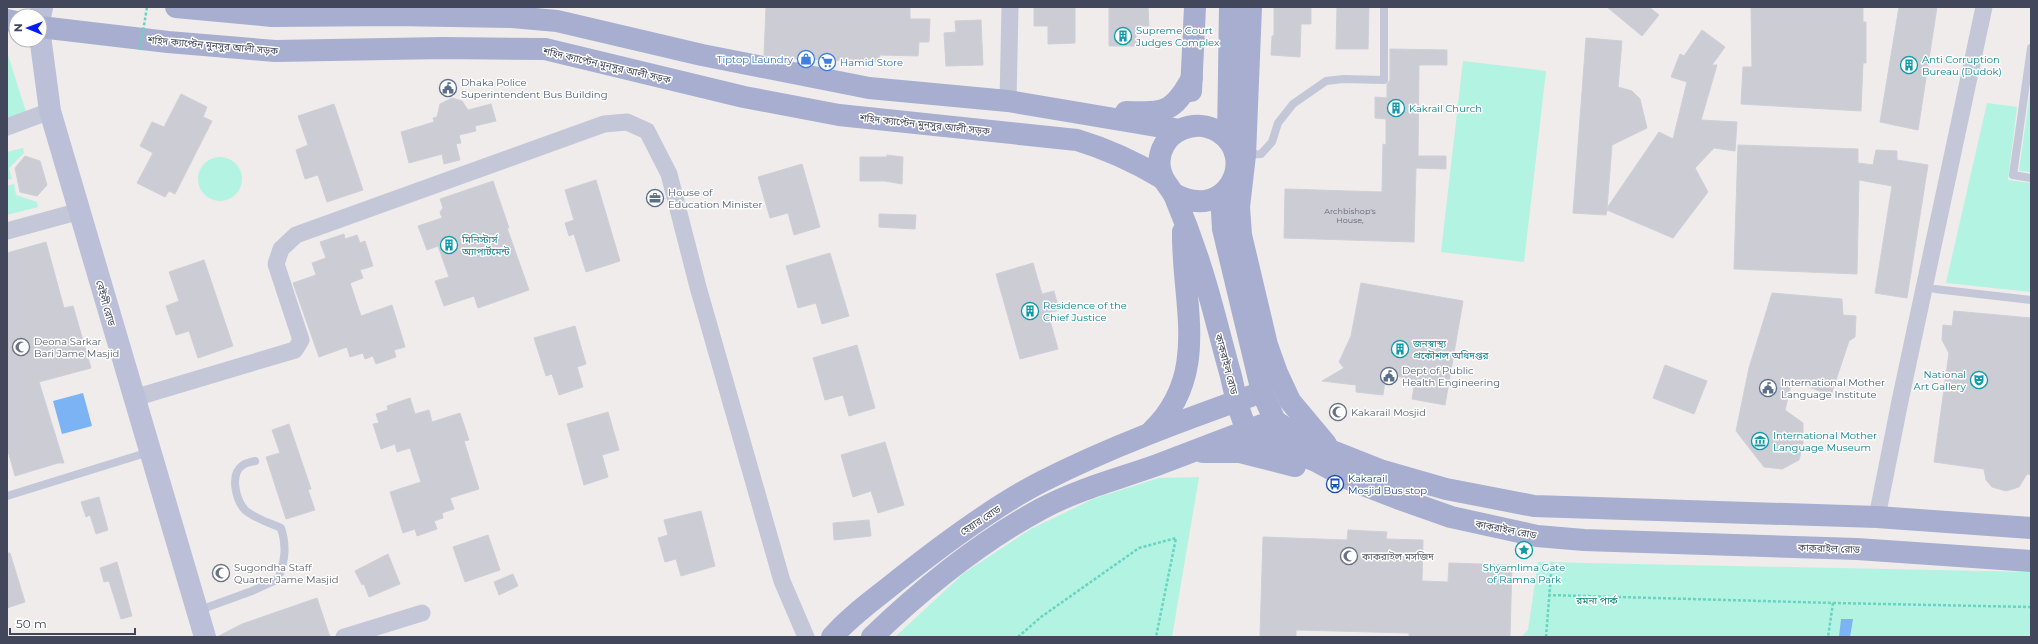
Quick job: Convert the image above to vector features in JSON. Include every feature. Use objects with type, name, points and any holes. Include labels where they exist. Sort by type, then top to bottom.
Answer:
[{"type":"main road","points":[[176,7],[272,16],[394,15],[512,17],[556,22],[702,55],[869,88],[1008,101],[1080,112],[1137,124],[1184,128],[1199,125],[1210,127],[1220,132],[1228,140],[1234,151],[1240,235],[1267,345],[1290,401],[1332,451]]},
{"type":"main road","points":[[1184,128],[1192,78],[1195,7]]},
{"type":"main road","points":[[1228,140],[1230,7]]},
{"type":"main road","points":[[1251,7],[1235,177],[1223,229],[1262,392],[1275,420],[1292,432],[1332,451],[1380,470],[1446,489],[1534,506],[1877,518],[2031,528]]},
{"type":"main road","name":"শহিদ ক্যাপ্টেন মুনসুর আলী সড়ক","points":[[48,28],[168,42],[275,51],[443,48],[545,49],[730,94],[839,115],[1077,140],[1102,148],[1140,164],[1168,186]]},
{"type":"main road","name":"বেইলী রোড","points":[[42,48],[50,111],[205,637]]},
{"type":"main road","points":[[1080,112],[1104,109],[1151,112],[1171,107],[1179,101],[1192,78]]},
{"type":"main road","points":[[1184,128],[1170,136],[1160,156],[1159,167],[1168,186],[1185,200],[1197,203],[1210,201],[1235,177]]},
{"type":"main road","name":"কাকরাইল রোড","points":[[1168,186],[1184,219],[1200,260],[1237,401],[1248,430],[1264,441],[1316,461],[1353,480],[1451,517],[1537,536],[1584,540],[1857,549],[2031,561]]},
{"type":"main road","points":[[1148,434],[1171,410],[1178,397],[1184,382],[1190,352],[1183,252],[1184,219]]},
{"type":"main road","name":"হেয়ার রোড","points":[[832,637],[842,626],[908,572],[970,526],[1042,481],[1094,456],[1148,434],[1262,392]]},
{"type":"main road","points":[[872,637],[902,609],[956,565],[1041,509],[1080,491],[1157,465],[1275,420]]},
{"type":"main road","points":[[1180,455],[1199,452],[1240,452],[1353,480]]},
{"type":"street","points":[[1008,101],[1010,7]]},
{"type":"street","points":[[1877,518],[1922,293],[1984,7]]},
{"type":"street","points":[[7,127],[50,111]]},
{"type":"street","points":[[134,398],[295,350],[301,340],[276,264],[281,249],[289,239],[296,235],[604,124],[626,122],[647,131],[669,174],[698,287],[782,581],[806,637]]},
{"type":"street","points":[[7,231],[80,211]]},
{"type":"street","points":[[344,637],[422,613]]},
{"type":"lane","points":[[1235,177],[1272,142],[1278,123],[1293,104],[1326,81],[1343,78],[1384,80],[1384,7]]},
{"type":"lane","points":[[2031,48],[2013,175],[2031,178]]},
{"type":"lane","points":[[1935,288],[2031,300]]},
{"type":"lane","points":[[7,496],[150,451]]},
{"type":"lane","points":[[197,611],[252,591],[278,579],[284,563],[285,541],[281,528],[246,510],[237,498],[237,473],[243,465],[255,461]]},
{"type":"path","points":[[140,50],[147,7]]},
{"type":"path","points":[[1018,637],[1041,617],[1139,548],[1176,538],[1156,637]]},
{"type":"path","points":[[1546,637],[1548,595],[1552,562]]},
{"type":"path","points":[[1548,595],[2031,607]]},
{"type":"path","points":[[1828,637],[1833,603]]},
{"type":"green space","points":[[7,52],[26,112],[7,118]]},
{"type":"green space","points":[[1463,61],[1546,71],[1524,262],[1441,252]]},
{"type":"green space","points":[[2031,85],[2031,172],[2019,171]]},
{"type":"green space","points":[[1987,103],[2017,107],[2008,180],[2031,183],[2031,292],[1946,283]]},
{"type":"green space","points":[[23,148],[24,153],[9,168],[12,179],[7,180],[7,152]]},
{"type":"green space","points":[[216,157],[224,157],[236,163],[242,175],[242,183],[236,195],[224,201],[216,201],[204,195],[198,183],[198,175],[204,163]]},
{"type":"green space","points":[[14,184],[16,195],[37,202],[38,207],[7,215],[7,186]]},
{"type":"green space","points":[[1199,477],[1172,637],[895,637],[964,573],[1031,529],[1093,499],[1159,478]]},
{"type":"green space","name":"রমনা পার্ক","points":[[1538,562],[2031,572],[2031,637],[1521,637],[1528,630]]},
{"type":"water","points":[[83,393],[92,426],[62,434],[53,401]]},
{"type":"water","points":[[1841,619],[1853,619],[1850,637],[1839,637]]},
{"type":"building","points":[[766,7],[910,7],[910,19],[930,19],[929,42],[919,42],[918,56],[880,55],[879,62],[783,58],[764,55]]},
{"type":"building","points":[[1034,7],[1075,7],[1075,43],[1048,44],[1048,26],[1034,26]]},
{"type":"building","name":"Supreme Court Judges Complex","points":[[1109,7],[1148,7],[1149,26],[1136,26],[1136,46],[1109,46]]},
{"type":"building","points":[[1274,7],[1311,7],[1311,24],[1301,24],[1300,57],[1271,55],[1272,36],[1274,36]]},
{"type":"building","points":[[1337,7],[1369,7],[1368,49],[1336,49]]},
{"type":"building","points":[[1607,7],[1649,7],[1659,15],[1642,36]]},
{"type":"building","points":[[1751,7],[1863,7],[1863,22],[1866,22],[1866,63],[1863,63],[1861,111],[1741,104],[1743,67],[1752,67]]},
{"type":"building","name":"Anti Corruption Bureau (Dudok)","points":[[1899,7],[1937,7],[1918,130],[1880,122]]},
{"type":"building","points":[[981,20],[983,65],[946,66],[944,33],[956,32],[955,21]]},
{"type":"building","points":[[1702,30],[1725,47],[1712,65],[1717,65],[1701,120],[1737,122],[1735,151],[1714,148],[1695,168],[1708,192],[1673,238],[1607,210],[1606,215],[1573,213],[1586,38],[1622,41],[1618,87],[1632,91],[1640,99],[1647,128],[1612,145],[1607,208],[1659,132],[1673,139],[1687,82],[1671,77],[1680,54],[1684,56]]},
{"type":"building","points":[[1390,49],[1447,50],[1447,65],[1419,65],[1418,156],[1446,156],[1446,169],[1416,168],[1414,242],[1284,238],[1285,189],[1382,192],[1383,144],[1386,145],[1386,119],[1375,118],[1375,97],[1387,98],[1387,84],[1390,80]]},
{"type":"building","points":[[181,94],[207,107],[203,117],[212,121],[175,194],[169,191],[165,197],[137,183],[153,153],[140,146],[152,122],[164,127]]},
{"type":"building","points":[[452,98],[462,101],[468,110],[491,104],[496,121],[475,126],[476,131],[459,135],[461,143],[456,144],[460,160],[444,164],[442,154],[409,163],[401,132],[434,122],[433,118],[437,117],[440,104]]},
{"type":"building","points":[[334,104],[363,190],[327,202],[318,175],[305,179],[296,150],[308,145],[298,116]]},
{"type":"building","points":[[1738,145],[1858,149],[1858,163],[1873,165],[1876,150],[1897,151],[1897,160],[1928,165],[1907,298],[1875,293],[1892,186],[1859,180],[1857,274],[1734,269]]},
{"type":"building","points":[[887,155],[903,157],[902,184],[885,181],[860,181],[860,157],[887,157]]},
{"type":"building","points":[[25,156],[40,161],[47,185],[37,196],[20,192],[15,168]]},
{"type":"building","points":[[802,164],[820,227],[794,235],[788,213],[770,218],[758,177]]},
{"type":"building","points":[[596,180],[620,261],[586,272],[574,234],[569,236],[565,223],[574,220],[565,190]]},
{"type":"building","name":"মিনিস্টার্স অ্যাপার্টমেন্ট","points":[[493,181],[509,228],[507,228],[529,290],[478,308],[474,296],[444,306],[435,281],[449,277],[438,246],[427,250],[418,226],[442,218],[440,212],[443,208],[440,199]]},
{"type":"building","points":[[879,214],[916,215],[915,229],[879,227]]},
{"type":"building","points":[[344,234],[345,239],[357,235],[360,243],[365,241],[373,266],[360,270],[363,278],[350,283],[361,316],[392,305],[405,347],[394,350],[396,357],[376,364],[373,356],[365,359],[363,353],[350,357],[347,347],[319,357],[293,283],[316,275],[312,263],[326,258],[320,242]]},
{"type":"building","points":[[46,242],[64,308],[73,306],[91,368],[39,382],[64,463],[58,463],[15,476],[7,447],[7,253]]},
{"type":"building","points":[[830,253],[849,316],[822,324],[816,303],[798,308],[786,266]]},
{"type":"building","points":[[204,260],[233,346],[198,358],[189,331],[176,335],[166,306],[179,301],[169,272]]},
{"type":"building","name":"Residence of the Chief Justice","points":[[1033,263],[1042,294],[1054,291],[1059,310],[1048,313],[1058,349],[1020,359],[996,274]]},
{"type":"building","name":"জনস্বাস্থ্য প্রকৌশল অধিদপ্তর","points":[[1361,283],[1463,301],[1445,405],[1412,399],[1415,380],[1386,374],[1383,395],[1356,392],[1356,385],[1322,381],[1344,368],[1339,362],[1351,336]]},
{"type":"building","name":"International Mother Language Institute","points":[[1772,293],[1842,299],[1843,315],[1856,316],[1855,337],[1849,341],[1831,395],[1792,381],[1785,410],[1803,423],[1803,444],[1799,460],[1782,469],[1764,467],[1736,431],[1749,368]]},
{"type":"building","points":[[1954,311],[2031,318],[2031,475],[2027,474],[2019,487],[2006,491],[1992,487],[1986,480],[1984,469],[1934,462],[1949,353],[1942,340],[1943,325],[1952,326]]},
{"type":"building","points":[[575,326],[586,364],[577,367],[583,387],[559,395],[552,374],[546,376],[534,338]]},
{"type":"building","points":[[857,345],[875,408],[849,416],[843,395],[825,400],[813,358]]},
{"type":"building","points":[[1665,365],[1707,381],[1694,414],[1653,398]]},
{"type":"building","points":[[410,398],[415,414],[429,410],[432,422],[460,413],[469,440],[464,441],[479,489],[450,498],[454,509],[442,513],[443,518],[434,521],[437,529],[417,536],[415,529],[403,533],[390,492],[421,482],[410,448],[397,452],[395,444],[381,449],[373,424],[379,423],[376,414],[388,410],[387,406]]},
{"type":"building","points":[[608,412],[619,450],[602,455],[608,477],[584,485],[567,424]]},
{"type":"building","points":[[289,424],[311,489],[308,490],[315,510],[286,519],[266,457],[280,453],[272,430]]},
{"type":"building","points":[[885,442],[904,505],[878,513],[871,491],[853,497],[841,455]]},
{"type":"building","points":[[99,497],[108,530],[96,534],[90,515],[86,517],[81,502]]},
{"type":"building","points":[[701,511],[715,566],[681,576],[676,559],[665,562],[658,538],[668,535],[664,520]]},
{"type":"building","points":[[869,520],[871,536],[834,540],[833,523]]},
{"type":"building","name":"কাকরাইল মসজিদ","points":[[1348,530],[1387,532],[1386,539],[1423,540],[1422,581],[1448,582],[1449,563],[1512,565],[1510,637],[1409,637],[1409,633],[1296,630],[1296,637],[1260,636],[1263,537],[1347,540]]},
{"type":"building","points":[[488,535],[500,570],[465,582],[453,547]]},
{"type":"building","points":[[7,553],[10,553],[25,602],[7,608]]},
{"type":"building","points":[[388,554],[400,584],[369,597],[364,584],[362,585],[355,571]]},
{"type":"building","points":[[117,562],[132,616],[121,619],[109,581],[104,582],[100,568]]},
{"type":"building","points":[[513,574],[518,586],[499,595],[494,582]]},
{"type":"building","points":[[317,598],[330,637],[217,637],[242,624]]},
{"type":"place","name":"Supreme Court Judges Complex","points":[[1123,36]]},
{"type":"place","name":"Tiptop Laundry","points":[[806,59]]},
{"type":"place","name":"Hamid Store","points":[[827,62]]},
{"type":"place","name":"Anti Corruption Bureau (Dudok)","points":[[1909,65]]},
{"type":"place","name":"Dhaka Police Superintendent Bus Building","points":[[448,88]]},
{"type":"place","name":"Kakrail Church","points":[[1396,108]]},
{"type":"place","name":"House of Education Minister","points":[[655,198]]},
{"type":"place","name":"মিনিস্টার্স অ্যাপার্টমেন্ট","points":[[449,245]]},
{"type":"place","name":"Residence of the Chief Justice","points":[[1030,311]]},
{"type":"place","name":"Deona Sarkar Bari Jame Masjid","points":[[21,347]]},
{"type":"place","name":"জনস্বাস্থ্য প্রকৌশল অধিদপ্তর","points":[[1400,349]]},
{"type":"place","name":"Dept of Public Health Engineering","points":[[1389,376]]},
{"type":"place","name":"National Art Gallery","points":[[1979,380]]},
{"type":"place","name":"International Mother Language Institute","points":[[1768,388]]},
{"type":"place","name":"Kakarail Mosjid","points":[[1338,412]]},
{"type":"place","name":"International Mother Language Museum","points":[[1760,441]]},
{"type":"place","name":"Kakarail Mosjid Bus stop","points":[[1335,484]]},
{"type":"place","name":"Shyamlima Gate of Ramna Park","points":[[1524,550]]},
{"type":"place","name":"কাকরাইল মসজিদ","points":[[1349,556]]},
{"type":"place","name":"Sugondha Staff Quarter Jame Masjid","points":[[221,573]]}]
